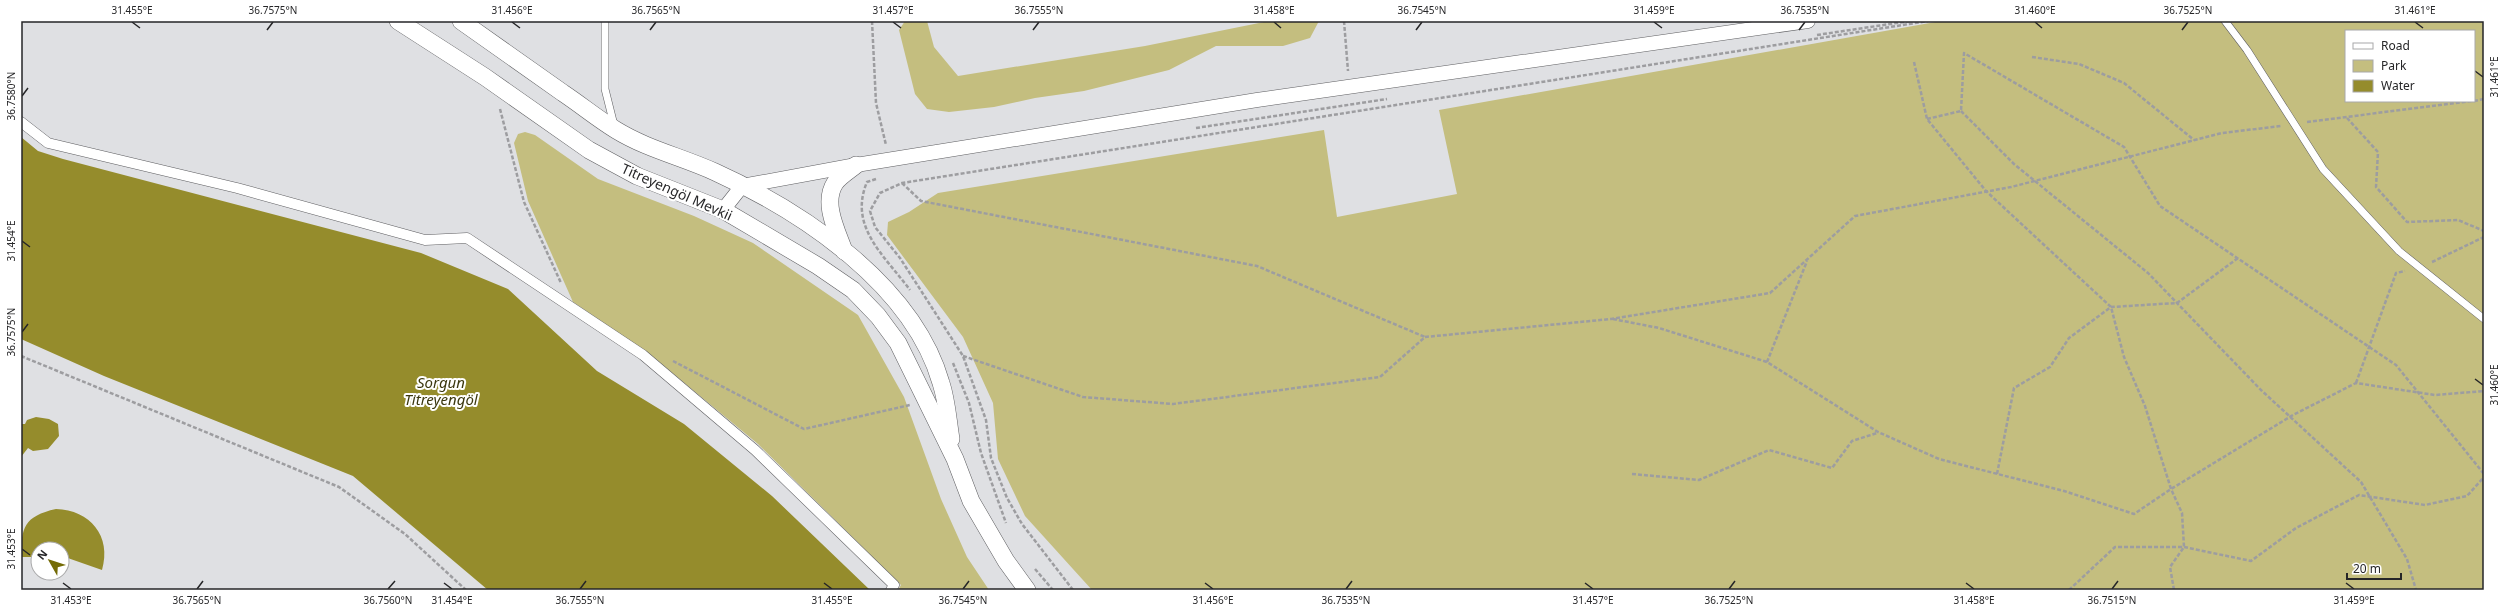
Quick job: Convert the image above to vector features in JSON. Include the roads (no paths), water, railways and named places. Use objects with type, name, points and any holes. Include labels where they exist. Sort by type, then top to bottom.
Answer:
[{"type":"street","name":"Titreyengöl Mevkii","points":[[398,21],[485,77],[589,150],[637,176],[723,210],[818,266],[854,290],[878,316],[898,343],[955,459],[974,507],[1006,560],[1027,590]]},
{"type":"street","name":"Titreyengöl Mevkii","points":[[461,21],[615,130],[668,156],[714,172],[742,186],[806,224],[862,264],[887,290],[913,326],[929,353],[941,383],[955,459]]},
{"type":"street","points":[[723,210],[742,186],[890,159],[1350,87],[1808,21]]},
{"type":"street","points":[[21,122],[48,143],[237,188],[425,240],[467,238],[643,355],[755,450],[894,585],[891,590]]},
{"type":"street","points":[[844,251],[830,210],[830,199],[835,183],[856,165]]},
{"type":"lane","points":[[606,21],[605,89],[615,130]]},
{"type":"lane","points":[[2225,21],[2247,50],[2323,169],[2399,251],[2484,319]]},
{"type":"water","name":"Sorgun Titreyengöl","points":[[21,137],[38,151],[63,159],[421,253],[508,289],[597,371],[684,424],[772,496],[870,590],[488,590],[353,476],[104,376],[21,339]]},
{"type":"water","points":[[36,417],[49,419],[58,424],[59,436],[48,449],[33,451],[28,448],[21,457],[21,424],[25,424],[27,420]]},
{"type":"water","points":[[56,509],[79,514],[96,527],[104,546],[102,570],[70,559],[70,541],[30,541],[30,557],[21,557],[22,538],[26,525],[37,515]]}]
